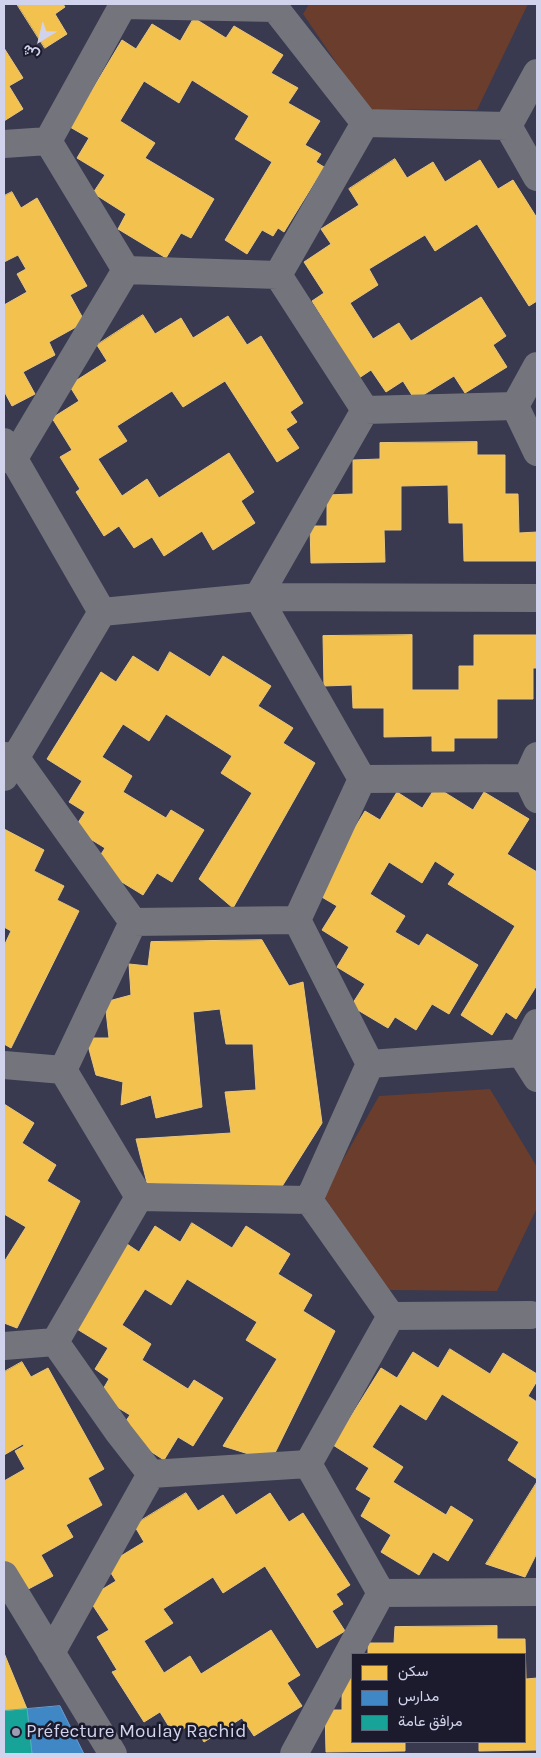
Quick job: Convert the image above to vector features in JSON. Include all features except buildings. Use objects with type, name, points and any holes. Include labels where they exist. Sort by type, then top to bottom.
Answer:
[{"type":"street","points":[[48,140],[122,4],[277,6],[365,123]]},
{"type":"street","points":[[508,126],[537,73]]},
{"type":"street","points":[[365,123],[508,126]]},
{"type":"street","points":[[278,276],[365,123]]},
{"type":"street","points":[[508,126],[537,177]]},
{"type":"street","points":[[4,144],[48,140]]},
{"type":"street","points":[[48,140],[126,270]]},
{"type":"street","points":[[126,270],[278,276]]},
{"type":"street","points":[[102,612],[7,453],[126,270]]},
{"type":"street","points":[[278,276],[364,410]]},
{"type":"street","points":[[515,406],[537,366]]},
{"type":"street","points":[[364,410],[515,406]]},
{"type":"street","points":[[515,406],[537,452]]},
{"type":"street","points":[[258,597],[364,410]]},
{"type":"street","points":[[102,612],[258,597],[537,598]]},
{"type":"street","points":[[258,597],[362,779]]},
{"type":"street","points":[[102,612],[8,763],[133,922]]},
{"type":"street","points":[[362,779],[534,778]]},
{"type":"street","points":[[297,920],[362,779]]},
{"type":"street","points":[[133,922],[297,920]]},
{"type":"street","points":[[297,920],[370,1064]]},
{"type":"street","points":[[63,1070],[133,922]]},
{"type":"street","points":[[521,1053],[537,1023]]},
{"type":"street","points":[[370,1064],[521,1053]]},
{"type":"street","points":[[521,1053],[537,1078]]},
{"type":"street","points":[[309,1200],[370,1064]]},
{"type":"street","points":[[4,1065],[63,1070]]},
{"type":"street","points":[[63,1070],[139,1197]]},
{"type":"street","points":[[139,1197],[309,1200]]},
{"type":"street","points":[[55,1342],[139,1197]]},
{"type":"street","points":[[309,1200],[391,1316]]},
{"type":"street","points":[[391,1316],[535,1314]]},
{"type":"street","points":[[308,1464],[391,1316]]},
{"type":"street","points":[[4,1346],[55,1342]]},
{"type":"street","points":[[55,1342],[119,1433],[151,1474]]},
{"type":"street","points":[[151,1474],[308,1464]]},
{"type":"street","points":[[308,1464],[381,1593]]},
{"type":"street","points":[[51,1653],[151,1474]]},
{"type":"street","points":[[4,1576],[112,1754]]},
{"type":"street","points":[[381,1593],[537,1592]]},
{"type":"street","points":[[294,1754],[381,1593]]},
{"type":"shaded area","points":[[309,4],[528,4],[477,110],[368,109],[303,14]]},
{"type":"shaded area","points":[[490,1089],[537,1167],[537,1208],[497,1291],[388,1290],[323,1195],[379,1096]]},
{"type":"place","name":"Préfecture Moulay Rachid","points":[[16,1732]]}]
